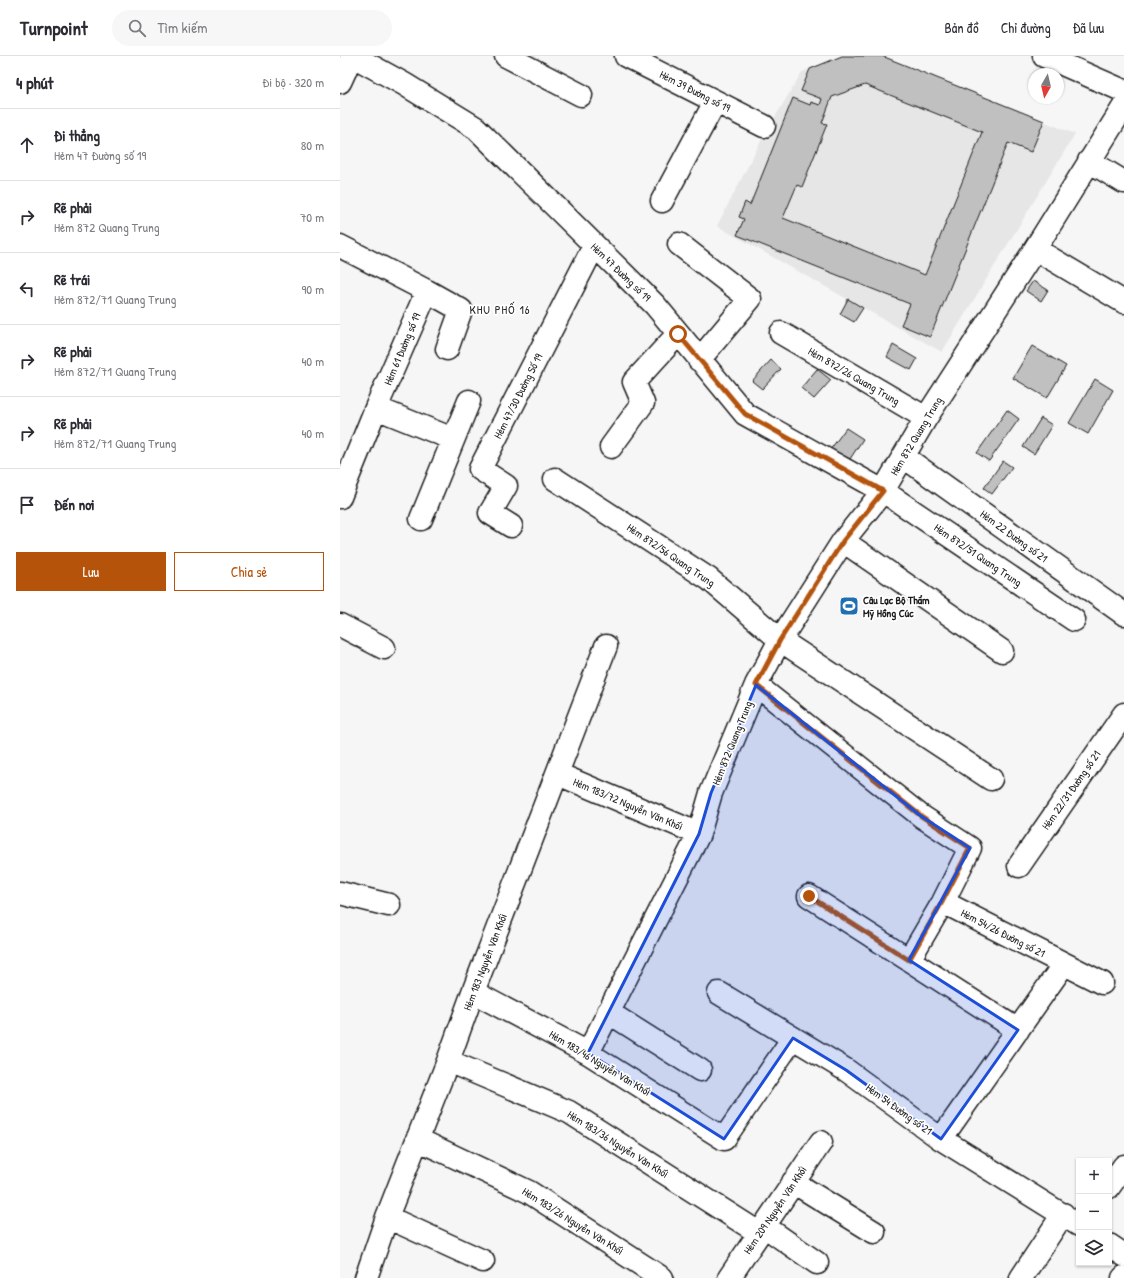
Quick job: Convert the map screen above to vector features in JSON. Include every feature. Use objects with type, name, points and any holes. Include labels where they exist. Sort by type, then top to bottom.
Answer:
[{"type":"street","points":[[340,82],[353,56]]},
{"type":"street","name":"Hẻm 47 Đường số 19","points":[[353,56],[404,84],[476,128],[655,305],[745,414],[883,491]]},
{"type":"street","points":[[506,56],[581,95]]},
{"type":"street","name":"Hẻm 39 Đường số 19","points":[[626,56],[764,126]]},
{"type":"street","points":[[1044,56],[1124,91]]},
{"type":"street","points":[[662,201],[716,102]]},
{"type":"street","name":"Hẻm 872 Quang Trung","points":[[588,1053],[699,834],[711,793],[756,685],[780,640],[843,541],[883,491],[926,418],[1035,249],[1124,106]]},
{"type":"street","points":[[1089,161],[1124,182]]},
{"type":"street","points":[[679,244],[750,299],[699,360]]},
{"type":"street","points":[[340,246],[461,310],[447,349]]},
{"type":"street","name":"Hẻm 47/30 Đường Số 19","points":[[511,526],[490,512],[506,486],[480,469],[594,246]]},
{"type":"street","points":[[1035,249],[1124,302]]},
{"type":"street","name":"Hẻm 61 Đường số 19","points":[[340,497],[376,408],[427,291]]},
{"type":"street","name":"Hẻm 872/26 Quang Trung","points":[[781,333],[926,418]]},
{"type":"street","points":[[611,447],[643,402],[634,382],[678,334]]},
{"type":"street","points":[[421,519],[469,401]]},
{"type":"street","points":[[376,408],[453,439]]},
{"type":"street","name":"Hẻm 22 Đường số 21","points":[[904,457],[1124,614]]},
{"type":"street","name":"Hẻm 872/56 Quang Trung","points":[[555,479],[708,579],[780,640],[991,779]]},
{"type":"street","name":"Hẻm 872/51 Quang Trung","points":[[883,491],[1074,620]]},
{"type":"street","points":[[843,541],[1002,651]]},
{"type":"street","points":[[340,625],[384,648]]},
{"type":"street","name":"Hẻm 183 Nguyễn Văn Khối","points":[[366,1278],[387,1217],[606,646]]},
{"type":"street","points":[[756,685],[921,816],[970,848],[942,902],[909,960]]},
{"type":"street","name":"Hẻm 22/31 Đường số 21","points":[[1019,866],[1124,714]]},
{"type":"street","name":"Hẻm 183/72 Nguyễn Văn Khối","points":[[558,774],[699,834]]},
{"type":"street","points":[[340,892],[389,905]]},
{"type":"street","points":[[809,896],[1018,1030]]},
{"type":"street","name":"Hẻm 54/26 Đường số 21","points":[[942,902],[1102,983]]},
{"type":"street","points":[[941,1139],[1064,964]]},
{"type":"street","name":"Hẻm 183/46 Nguyễn Văn Khối","points":[[473,992],[588,1053],[724,1139],[793,1038]]},
{"type":"street","name":"Hẻm 54 Đường số 21","points":[[719,994],[846,1070],[941,1139],[1071,1219]]},
{"type":"street","points":[[608,1012],[700,1070]]},
{"type":"street","name":"Hẻm 183/36 Nguyễn Văn Khối","points":[[448,1060],[569,1112],[817,1263]]},
{"type":"street","name":"Hẻm 183/26 Nguyễn Văn Khối","points":[[417,1139],[529,1192],[662,1278]]},
{"type":"street","name":"Hẻm 209 Nguyễn Văn Khối","points":[[738,1275],[747,1251],[821,1142]]},
{"type":"street","points":[[1112,1183],[1124,1166]]},
{"type":"street","points":[[793,1182],[874,1232]]},
{"type":"street","points":[[387,1217],[483,1261]]},
{"type":"street","points":[[1021,1278],[1071,1219]]},
{"type":"street","points":[[1112,1247],[1124,1255]]},
{"type":"highlighted area","points":[[756,685],[921,816],[970,848],[909,960],[1018,1030],[941,1139],[846,1070],[793,1038],[724,1139],[588,1053],[699,834],[711,793]]},
{"type":"shaded area","points":[[842,56],[882,56],[1075,134],[942,352],[717,226],[763,137],[802,72]]},
{"type":"building","points":[[842,56],[882,56],[1044,121],[1031,152],[1008,143],[930,337],[901,325],[910,304],[737,235],[744,219],[739,217],[745,202],[750,205],[793,98],[810,105],[811,102],[820,105],[822,99],[801,91],[810,69]],"holes":[[[865,85],[982,132],[925,275],[783,218],[797,185],[802,187],[827,124],[822,123],[832,97]]]},
{"type":"building","points":[[1033,281],[1048,290],[1041,301],[1026,291]]},
{"type":"building","points":[[848,299],[863,308],[854,322],[840,314]]},
{"type":"building","points":[[893,345],[917,359],[911,370],[887,357]]},
{"type":"building","points":[[1032,346],[1066,366],[1047,398],[1013,378]]},
{"type":"building","points":[[771,360],[781,369],[762,389],[752,381]]},
{"type":"building","points":[[817,369],[831,380],[814,399],[801,388]]},
{"type":"building","points":[[1095,379],[1113,390],[1088,434],[1069,423]]},
{"type":"building","points":[[1007,410],[1019,419],[989,461],[977,453]]},
{"type":"building","points":[[1041,418],[1052,425],[1034,454],[1023,447]]},
{"type":"building","points":[[846,428],[863,439],[848,462],[830,450]]},
{"type":"building","points":[[1003,461],[1012,467],[992,494],[984,488]]},
{"type":"place","name":"Câu Lạc Bộ Thẩm Mỹ Hồng Cúc","points":[[849,606]]},
{"type":"district","name":"KHU PHỐ 16","points":[[500,310]]},
{"type":"route","points":[[678,334],[745,414],[883,491],[843,541],[780,640],[756,685],[921,816],[970,848],[942,902],[909,960],[809,896]]}]
